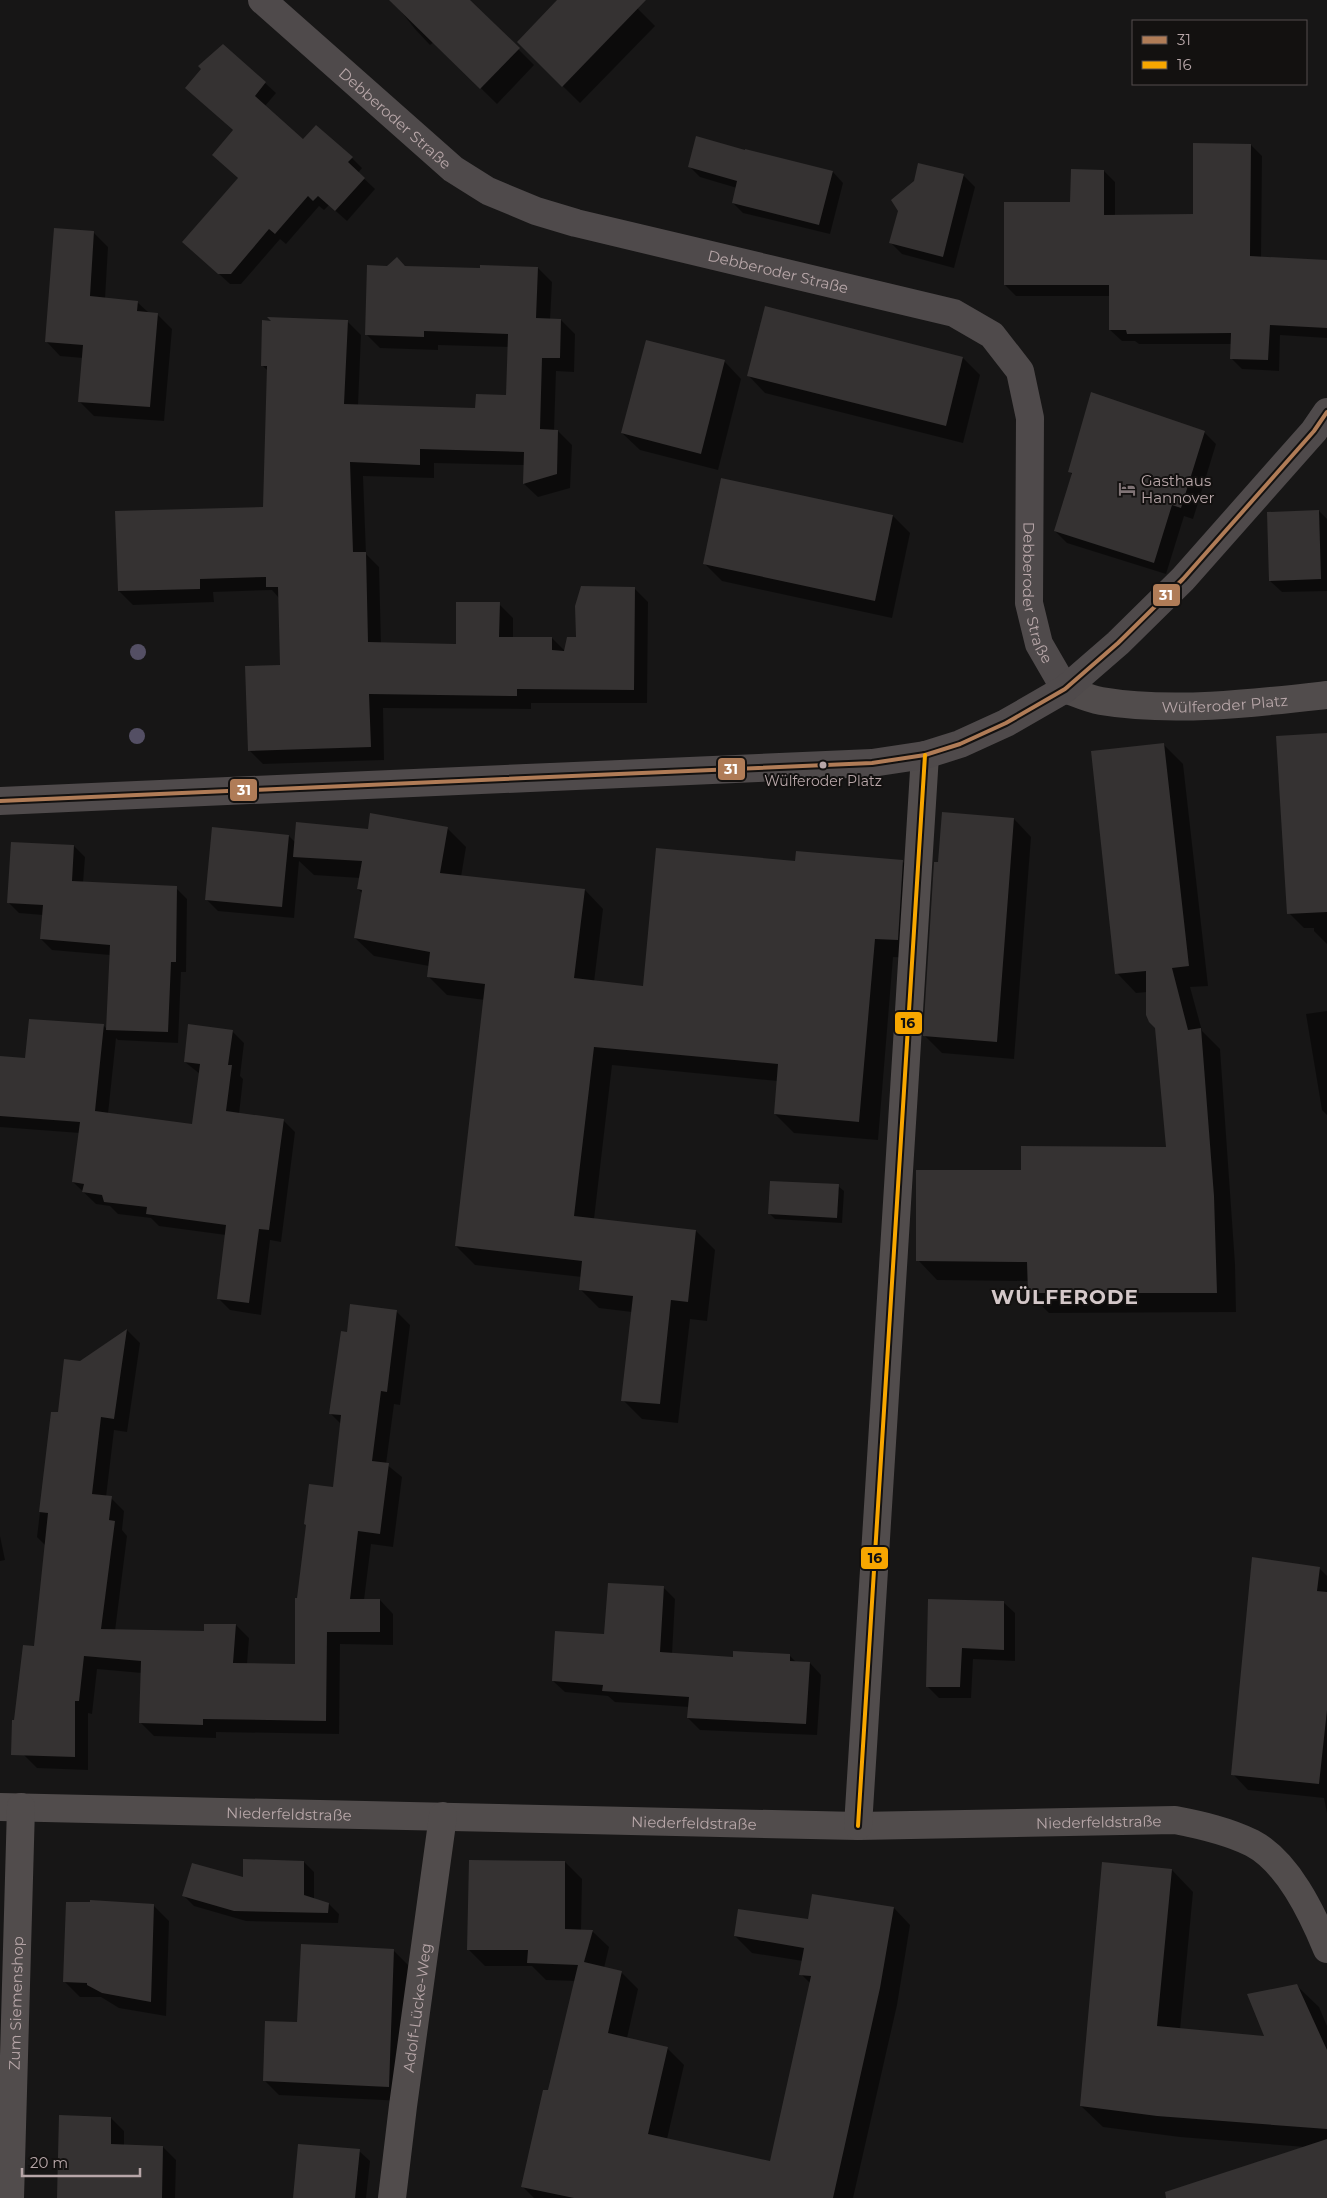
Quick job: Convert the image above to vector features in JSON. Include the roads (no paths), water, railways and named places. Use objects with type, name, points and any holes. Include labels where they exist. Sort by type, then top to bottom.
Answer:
[{"type":"main road","name":"Debberoder Straße","points":[[270,3],[446,163],[488,191],[536,211],[576,223],[954,313],[992,334],[1020,371],[1030,418],[1029,603],[1039,644],[1065,688]]},
{"type":"main road","points":[[0,801],[872,763],[925,755],[960,744],[1006,723],[1065,688],[1118,643],[1183,578],[1308,438],[1327,412]]},
{"type":"street","name":"Wülferoder Platz","points":[[1065,688],[1099,701],[1150,705],[1242,704],[1327,695]]},
{"type":"street","points":[[858,1826],[925,755]]},
{"type":"street","name":"Niederfeldstraße","points":[[11,1807],[858,1826],[1174,1820],[1213,1828],[1254,1844],[1285,1871],[1314,1919],[1327,1949]]},
{"type":"street","name":"Zum Siemenshop","points":[[10,2198],[11,1807]]},
{"type":"street","name":"Adolf-Lücke-Weg","points":[[392,2198],[443,1816]]},
{"type":"place","name":"Gasthaus Hannover","points":[[1127,489]]},
{"type":"place","name":"Wülferoder Platz","points":[[823,765]]},
{"type":"district","name":"WÜLFERODE","points":[[1065,1297]]}]
